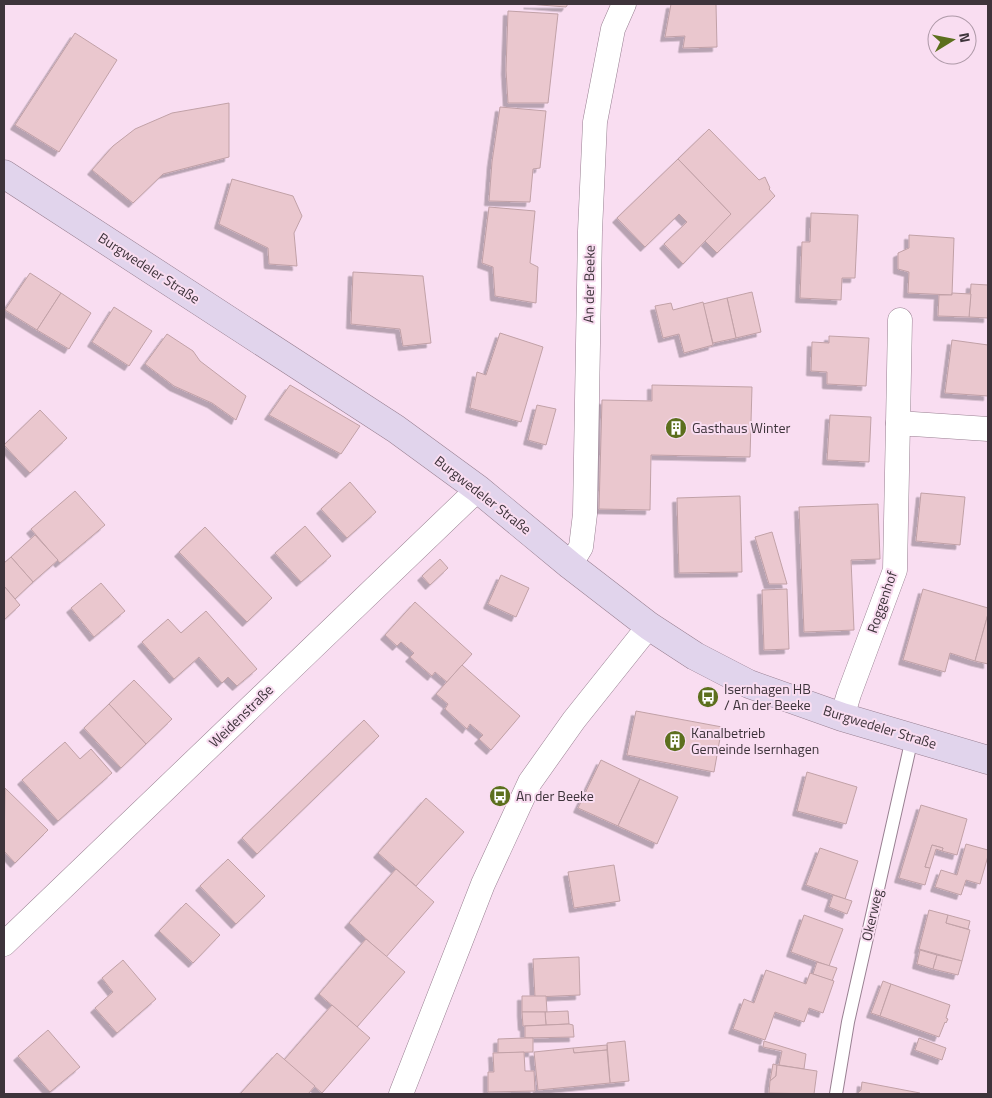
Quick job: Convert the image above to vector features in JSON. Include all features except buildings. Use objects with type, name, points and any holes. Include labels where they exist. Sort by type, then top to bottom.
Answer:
[{"type":"main road","name":"Burgwedeler Straße","points":[[4,174],[388,424],[478,489],[570,565],[649,626],[695,656],[749,684],[842,717],[988,760]]},
{"type":"street","name":"An der Beeke","points":[[570,565],[581,547],[585,514],[590,231],[596,122],[613,29],[624,4]]},
{"type":"street","name":"Roggenhof","points":[[842,717],[895,570],[900,320]]},
{"type":"street","points":[[898,423],[988,429]]},
{"type":"street","name":"Weidenstraße","points":[[4,944],[478,489]]},
{"type":"street","points":[[401,1094],[483,884],[530,782],[574,720],[649,626]]},
{"type":"lane","name":"Okerweg","points":[[836,1094],[848,1022],[912,738]]},
{"type":"place","name":"Gasthaus Winter","points":[[676,428]]},
{"type":"place","name":"Isernhagen HB / An der Beeke","points":[[708,697]]},
{"type":"place","name":"Kanalbetrieb Gemeinde Isernhagen","points":[[675,741]]},
{"type":"place","name":"An der Beeke","points":[[500,796]]}]
